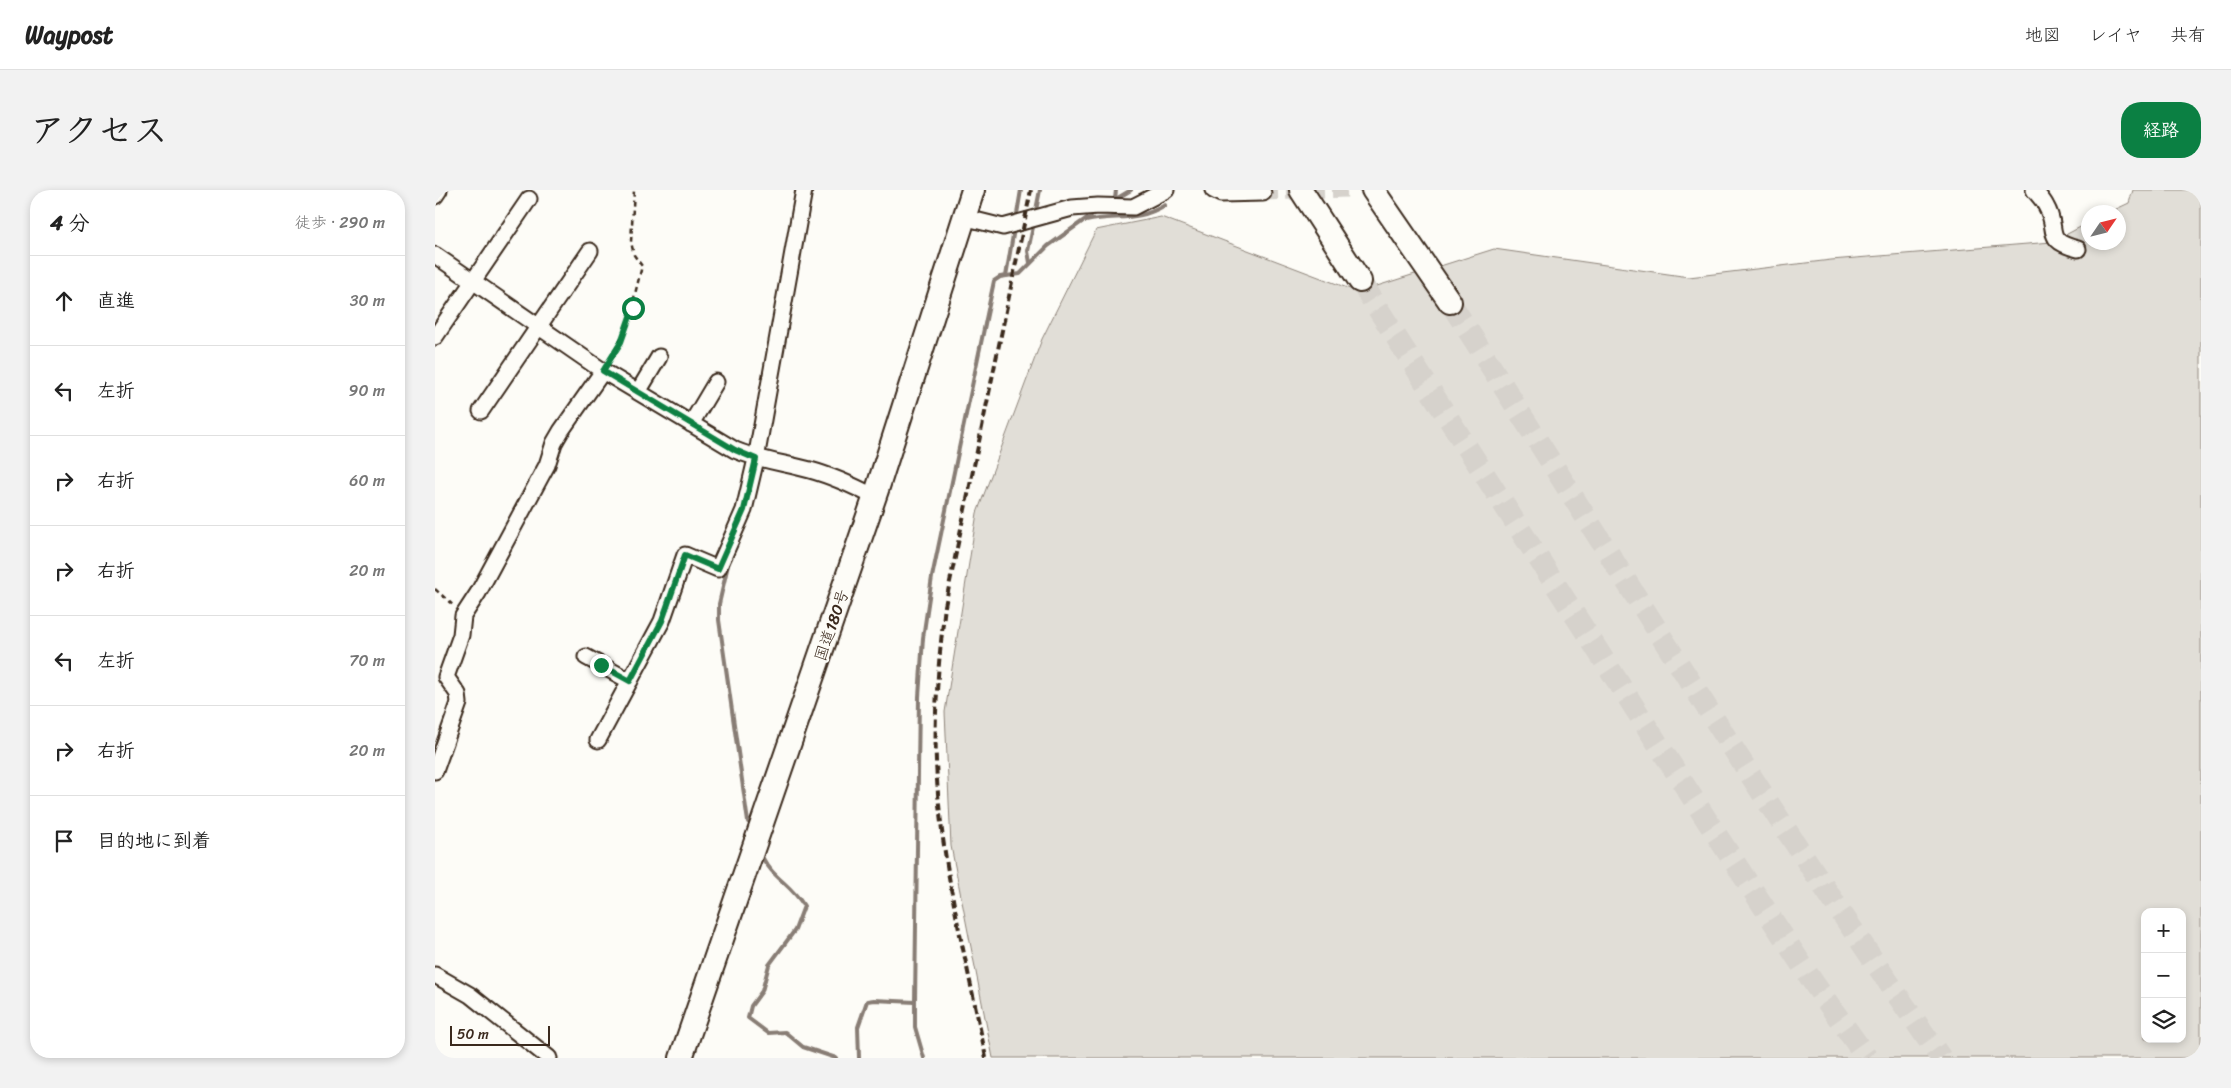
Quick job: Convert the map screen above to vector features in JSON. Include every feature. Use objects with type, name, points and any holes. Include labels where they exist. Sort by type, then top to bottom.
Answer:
[{"type":"highway","name":"国道180号","points":[[681,1058],[875,497],[973,190]]},
{"type":"highway","points":[[1301,190],[1360,281]]},
{"type":"highway","points":[[1373,190],[1450,302]]},
{"type":"street","points":[[435,196],[439,190]]},
{"type":"street","points":[[598,740],[662,621],[685,555],[718,569],[744,510],[760,460],[804,190]]},
{"type":"street","points":[[963,218],[1003,227],[1072,208],[1123,207],[1144,203],[1166,190]]},
{"type":"street","points":[[1213,190],[1221,194],[1263,193]]},
{"type":"street","points":[[2034,190],[2047,206],[2054,236],[2059,244],[2078,249]]},
{"type":"street","points":[[435,337],[472,280],[529,199]]},
{"type":"street","points":[[481,411],[590,251]]},
{"type":"street","points":[[435,255],[603,371],[735,450],[760,460],[820,473],[875,497]]},
{"type":"street","points":[[639,392],[659,357]]},
{"type":"street","points":[[435,771],[459,703],[459,694],[446,677],[461,635],[463,616],[478,593],[547,465],[554,443],[603,371]]},
{"type":"street","points":[[691,424],[716,382]]},
{"type":"street","points":[[587,657],[630,681]]},
{"type":"street","points":[[435,975],[470,995],[549,1058]]},
{"type":"path","points":[[603,371],[626,330],[642,266],[634,255],[631,242],[635,190]]},
{"type":"path","points":[[435,590],[463,616]]},
{"type":"shaded area","points":[[2133,190],[2201,190],[2201,1058],[993,1058],[951,846],[945,712],[977,513],[1042,339],[1096,230],[1161,217],[1358,292],[1494,249],[1689,277],[1831,260],[2052,242],[2081,227],[2081,250],[2126,250],[2125,205],[2129,203]]},
{"type":"waterway","points":[[1016,220],[1021,190]]},
{"type":"waterway","points":[[1035,215],[1040,190]]},
{"type":"waterway","points":[[1115,199],[1116,190]]},
{"type":"waterway","points":[[1111,202],[1131,190]]},
{"type":"waterway","points":[[1086,221],[1145,214],[1165,205]]},
{"type":"waterway","points":[[924,1058],[915,1027],[919,697],[923,638],[932,577],[994,281],[1000,277],[1020,274],[1048,246],[1097,211]]},
{"type":"waterway","points":[[1030,263],[1028,251],[1034,222]]},
{"type":"waterway","points":[[1006,276],[1014,229]]},
{"type":"waterway","points":[[728,565],[719,604],[719,620],[748,822]]},
{"type":"waterway","points":[[761,855],[771,870],[799,898],[804,906],[795,930],[769,965],[762,991],[751,1006],[748,1018],[768,1033],[785,1032],[803,1047],[836,1058]]},
{"type":"waterway","points":[[859,1058],[858,1027],[867,1001],[915,1002]]},
{"type":"tunnel","points":[[1263,193],[1350,190]]},
{"type":"tunnel","points":[[1360,281],[1708,822],[1815,985],[1867,1058]]},
{"type":"tunnel","points":[[1450,302],[1752,778],[1941,1058]]},
{"type":"railway","points":[[986,1058],[950,885],[940,815],[936,758],[937,693],[945,606],[1031,190]]},
{"type":"route","points":[[601,665],[630,681],[662,621],[685,555],[718,569],[744,510],[756,459],[735,450],[603,371],[621,342],[633,308]]}]
